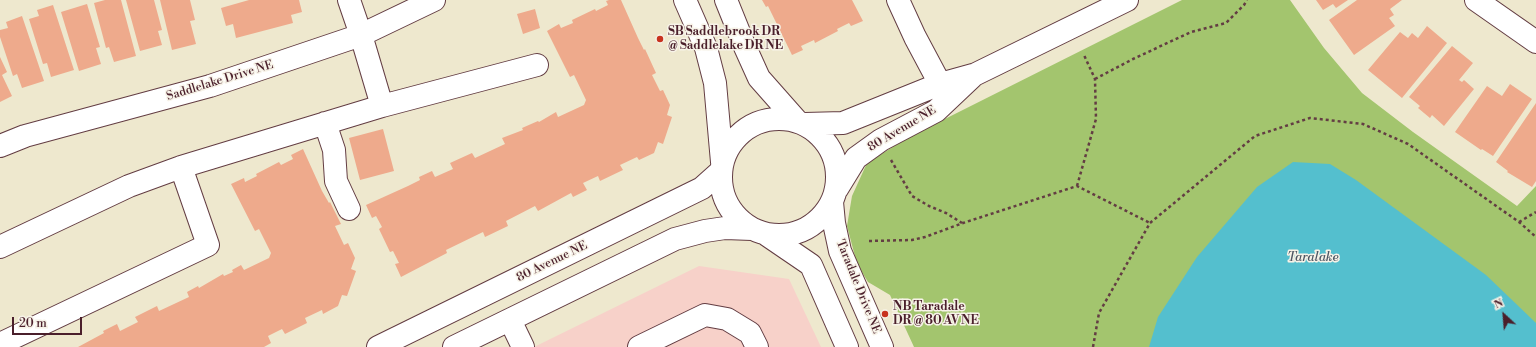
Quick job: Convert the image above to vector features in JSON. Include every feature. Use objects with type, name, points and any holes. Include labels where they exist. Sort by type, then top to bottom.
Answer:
[{"type":"street","points":[[349,0],[382,106]]},
{"type":"street","name":"Saddlelake Drive NE","points":[[0,146],[25,136],[210,86],[361,35],[434,0]]},
{"type":"street","points":[[685,0],[706,48],[715,83],[722,166],[720,182],[728,207],[735,217],[811,265],[847,347]]},
{"type":"street","points":[[454,347],[675,239],[706,230],[725,228],[787,236],[813,225],[824,215],[834,196],[838,182],[836,161],[827,142],[816,132],[801,123],[759,78],[726,0]]},
{"type":"street","points":[[898,0],[915,37],[940,84]]},
{"type":"street","name":"80 Avenue NE","points":[[801,123],[843,123],[940,84],[976,74],[1127,0]]},
{"type":"street","points":[[1476,0],[1536,42]]},
{"type":"street","points":[[0,247],[129,186],[181,167],[382,106],[537,65]]},
{"type":"street","name":"80 Avenue NE","points":[[834,196],[856,158],[881,140],[936,111],[976,74]]},
{"type":"street","points":[[722,166],[728,149],[742,132],[761,121],[776,118],[801,123]]},
{"type":"street","points":[[325,123],[334,150],[336,181],[349,209]]},
{"type":"street","name":"80 Avenue NE","points":[[378,347],[702,188],[722,166]]},
{"type":"street","points":[[6,344],[208,245],[181,167]]},
{"type":"street","name":"Taradale Drive NE","points":[[834,196],[834,223],[840,251],[882,347]]},
{"type":"street","points":[[639,347],[705,315],[727,319],[750,333],[757,347]]},
{"type":"street","points":[[510,320],[523,347]]},
{"type":"path","points":[[1096,79],[1133,59],[1191,32],[1226,23],[1247,0]]},
{"type":"path","points":[[1077,186],[1096,119],[1096,79],[1084,55]]},
{"type":"path","points":[[1092,347],[1099,313],[1150,223],[1255,136],[1310,118],[1363,124],[1408,144],[1519,222],[1536,237]]},
{"type":"path","points":[[889,156],[912,196],[963,223]]},
{"type":"path","points":[[869,241],[912,240],[925,237],[1077,186],[1150,223]]},
{"type":"path","points":[[1519,222],[1536,212]]},
{"type":"shaded area","points":[[699,266],[789,279],[821,347],[534,347]]},
{"type":"green space","points":[[1182,0],[1290,0],[1324,48],[1362,93],[1413,132],[1517,206],[1536,186],[1536,347],[914,347],[890,295],[868,282],[857,264],[847,226],[852,196],[867,163],[909,137]]},
{"type":"water","name":"Taralake","points":[[1293,162],[1330,164],[1356,180],[1486,275],[1536,323],[1536,347],[1149,347],[1158,317],[1197,257],[1257,187]]},
{"type":"building","points":[[105,0],[121,0],[136,56],[114,62],[109,47],[106,48],[94,3]]},
{"type":"building","points":[[126,0],[154,0],[162,30],[158,31],[162,45],[140,51]]},
{"type":"building","points":[[160,0],[190,0],[195,20],[190,21],[196,44],[172,50]]},
{"type":"building","points":[[249,0],[299,0],[302,12],[291,15],[293,23],[236,38],[233,24],[226,26],[221,8]]},
{"type":"building","points":[[621,0],[656,73],[652,75],[660,91],[663,90],[670,105],[667,115],[672,117],[663,144],[658,142],[654,153],[639,160],[637,157],[620,165],[623,170],[600,181],[598,176],[583,183],[587,190],[573,197],[571,193],[538,211],[535,206],[506,221],[508,226],[485,237],[483,232],[446,250],[447,253],[401,277],[395,264],[399,263],[393,251],[390,252],[379,229],[382,227],[376,216],[372,218],[366,205],[420,180],[419,177],[432,171],[435,177],[453,169],[450,163],[472,153],[475,158],[505,144],[502,138],[523,130],[522,128],[538,121],[539,122],[556,112],[558,117],[584,105],[586,100],[574,75],[570,77],[547,31],[559,24],[561,28],[573,23],[572,20],[595,9],[596,11],[608,5],[606,1]]},
{"type":"building","points":[[762,0],[852,0],[863,21],[851,26],[849,23],[837,29],[838,31],[815,43],[814,40],[801,46],[803,50],[792,55],[768,6],[766,7]]},
{"type":"building","points":[[1316,0],[1348,0],[1336,8],[1333,4],[1323,10]]},
{"type":"building","points":[[1357,0],[1402,0],[1390,9],[1394,15],[1389,18],[1395,26],[1354,55],[1329,20]]},
{"type":"building","points":[[87,4],[100,47],[96,48],[101,64],[79,71],[61,12]]},
{"type":"building","points":[[53,5],[74,70],[51,77],[47,63],[43,64],[29,19],[39,16],[37,10]]},
{"type":"building","points":[[535,9],[540,28],[523,34],[517,14]]},
{"type":"building","points":[[22,16],[44,81],[22,88],[17,74],[13,76],[0,37],[0,30],[8,28],[6,22]]},
{"type":"building","points":[[1427,26],[1447,43],[1402,98],[1368,70],[1400,32],[1408,38],[1412,33],[1418,38]]},
{"type":"building","points":[[1452,46],[1473,63],[1459,80],[1462,82],[1464,80],[1474,89],[1444,126],[1432,115],[1430,118],[1418,108],[1420,106],[1409,97]]},
{"type":"building","points":[[0,57],[7,72],[2,75],[12,96],[0,102]]},
{"type":"building","points":[[1510,84],[1532,99],[1493,156],[1482,149],[1481,150],[1455,132],[1487,86],[1502,96]]},
{"type":"building","points":[[1536,103],[1536,181],[1532,187],[1507,172],[1508,171],[1496,162]]},
{"type":"building","points":[[383,129],[394,171],[360,180],[349,138]]},
{"type":"building","points":[[303,149],[322,191],[329,203],[330,202],[341,224],[335,226],[344,245],[348,243],[355,258],[351,269],[356,271],[347,296],[342,295],[338,306],[323,314],[322,310],[305,318],[307,323],[285,334],[282,329],[268,336],[271,343],[264,347],[78,347],[117,324],[120,331],[138,322],[135,317],[157,306],[159,311],[189,297],[187,292],[198,286],[199,288],[223,274],[224,276],[233,272],[232,270],[241,265],[244,270],[269,258],[271,253],[259,229],[255,231],[231,184],[244,178],[245,182],[257,176],[256,174],[279,162],[281,165],[293,159],[291,155]]},
{"type":"place","name":"SB Saddlebrook DR @ Saddlelake DR NE","points":[[660,39]]},
{"type":"place","name":"NB Taradale DR @ 80 AV NE","points":[[885,314]]}]
